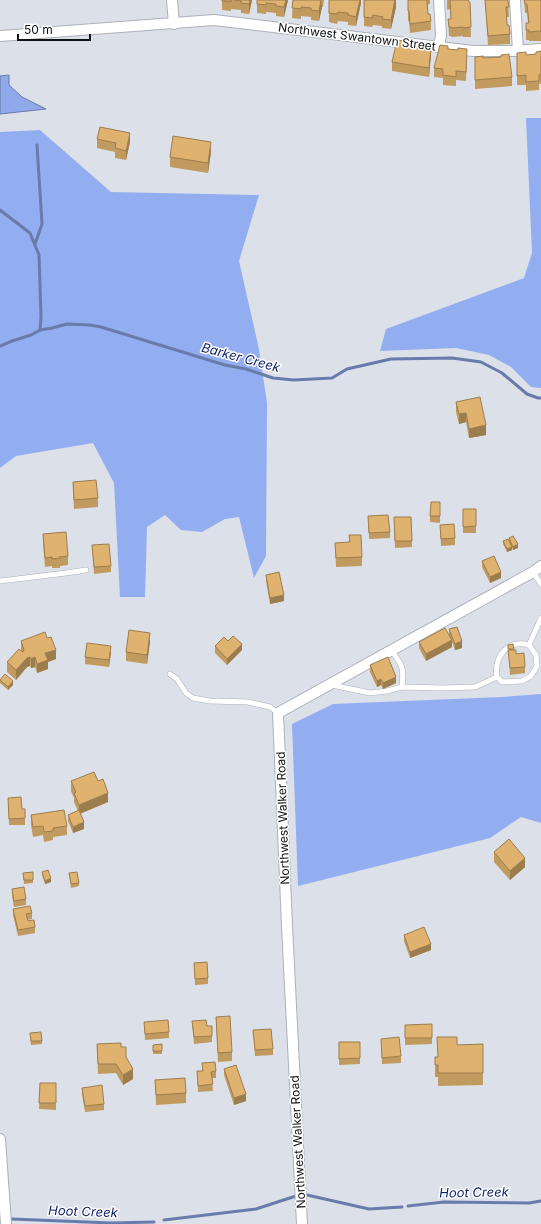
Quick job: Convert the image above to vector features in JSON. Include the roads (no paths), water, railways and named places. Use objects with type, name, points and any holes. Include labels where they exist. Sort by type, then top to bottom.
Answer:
[{"type":"street","points":[[172,0],[174,24]]},
{"type":"street","points":[[439,0],[441,35],[439,47]]},
{"type":"street","points":[[515,0],[518,51]]},
{"type":"street","name":"Northwest Swantown Street","points":[[0,36],[214,20],[485,52],[541,49]]},
{"type":"street","points":[[278,712],[537,569]]},
{"type":"street","name":"Northwest Walker Road","points":[[278,712],[302,1224]]},
{"type":"street","points":[[0,1139],[6,1224]]},
{"type":"lane","points":[[537,569],[541,584]]},
{"type":"lane","points":[[0,581],[66,574],[86,570]]},
{"type":"lane","points":[[529,645],[541,618]]},
{"type":"lane","points":[[522,643],[529,645],[536,655],[536,666],[531,676],[522,681],[502,682],[497,677],[496,670],[502,653],[507,647],[514,644],[522,643]]},
{"type":"lane","points":[[391,650],[404,671],[402,687]]},
{"type":"lane","points":[[170,674],[178,679],[186,693],[193,698],[210,701],[248,702],[270,707],[278,712]]},
{"type":"lane","points":[[329,684],[370,693],[402,687],[476,687],[497,677]]},
{"type":"waterway","points":[[35,244],[42,224],[37,145]]},
{"type":"waterway","points":[[0,210],[30,233],[39,255],[40,330]]},
{"type":"waterway","name":"Barker Creek","points":[[0,346],[31,335],[40,330],[67,324],[90,325],[273,378],[294,380],[332,378],[347,369],[391,359],[452,358],[481,362],[502,373],[527,394],[541,398]]},
{"type":"waterway","name":"Hoot Creek","points":[[307,1195],[369,1209],[402,1207]]},
{"type":"waterway","name":"Hoot Creek","points":[[164,1220],[256,1209],[296,1196]]},
{"type":"waterway","name":"Hoot Creek","points":[[408,1206],[444,1202],[529,1203],[541,1201]]},
{"type":"waterway","name":"Hoot Creek","points":[[12,1219],[111,1223],[154,1222]]}]
